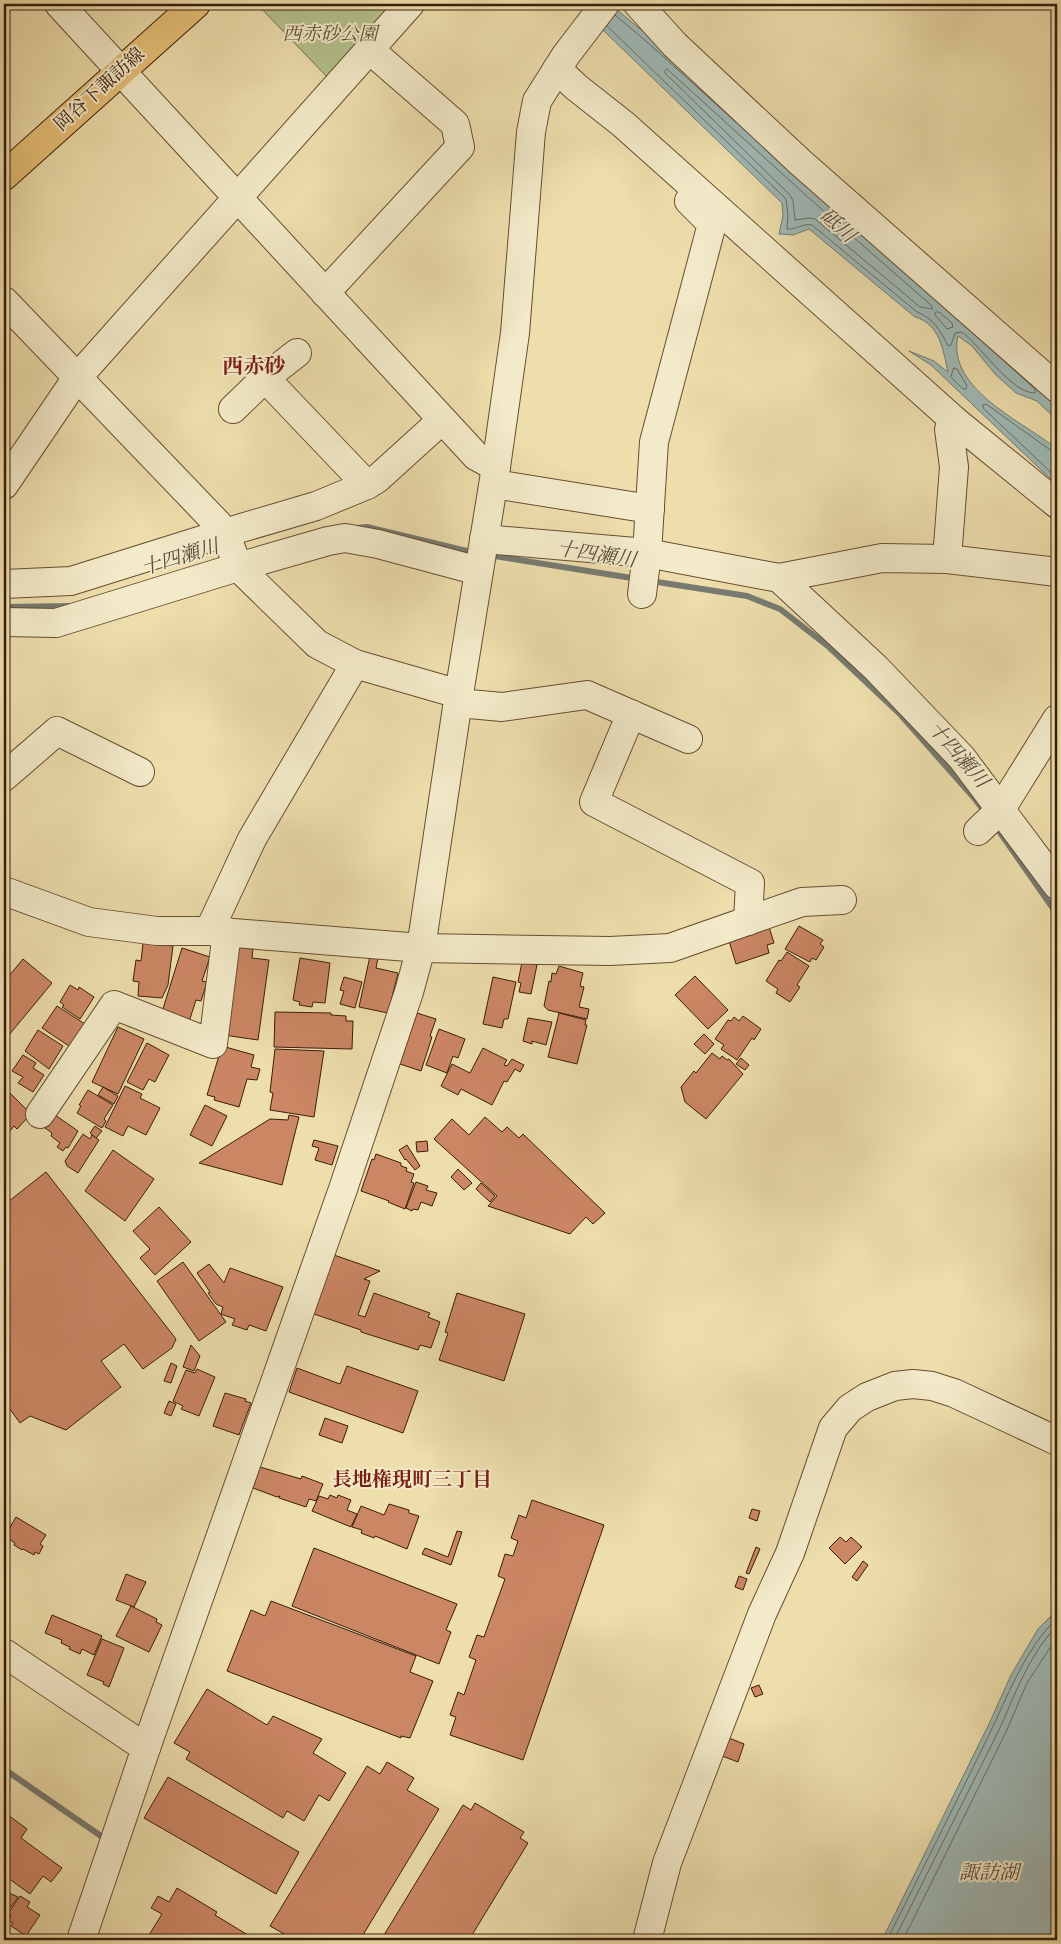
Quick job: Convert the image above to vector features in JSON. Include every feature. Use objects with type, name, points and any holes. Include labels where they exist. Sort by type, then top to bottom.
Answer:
[{"type":"main road","name":"岡谷下諏訪線","points":[[4,176],[196,4]]},
{"type":"street","points":[[59,4],[442,420],[495,475],[650,509]]},
{"type":"street","points":[[4,485],[76,378],[238,199],[410,4]]},
{"type":"street","points":[[81,1940],[146,1748],[342,1189],[421,948],[481,554],[495,475],[515,333],[531,132],[538,101],[561,62],[605,4]]},
{"type":"street","points":[[638,4],[675,45],[800,162],[1055,382]]},
{"type":"street","points":[[325,292],[460,147],[455,124],[370,50]]},
{"type":"street","points":[[561,62],[677,173],[955,421],[1057,504]]},
{"type":"street","points":[[641,592],[646,556],[654,442],[712,224],[669,183],[677,173]]},
{"type":"street","points":[[4,301],[218,524],[231,551],[317,644],[355,664],[459,698],[502,708],[588,695],[688,739]]},
{"type":"street","points":[[233,409],[265,378],[297,353]]},
{"type":"street","points":[[265,378],[367,485]]},
{"type":"street","points":[[4,622],[56,620],[231,551],[316,506],[377,479],[442,420]]},
{"type":"street","points":[[947,560],[954,467],[949,429],[955,421]]},
{"type":"street","points":[[4,584],[55,585],[231,551],[345,538],[378,544],[481,554],[646,556],[779,578],[882,558],[947,560],[1057,572]]},
{"type":"street","points":[[779,578],[876,668],[962,758],[989,820],[1057,885]]},
{"type":"street","points":[[55,585],[56,620]]},
{"type":"street","points":[[40,1114],[114,1005],[213,1044],[218,932],[252,839],[355,664]]},
{"type":"street","points":[[631,714],[594,802],[750,883],[748,921]]},
{"type":"street","points":[[989,820],[1057,719]]},
{"type":"street","points":[[4,777],[57,731],[140,772]]},
{"type":"street","points":[[4,891],[90,922],[157,931],[218,932],[421,948],[610,951],[670,948],[802,902],[842,900]]},
{"type":"street","points":[[647,1940],[668,1863],[762,1614],[790,1553],[813,1488],[819,1464],[833,1428],[850,1408],[867,1397],[896,1386],[913,1384],[932,1386],[954,1392],[1057,1441]]},
{"type":"street","points":[[4,1653],[146,1748]]},
{"type":"green space","name":"西赤砂公園","points":[[257,4],[399,4],[330,80]]},
{"type":"water","name":"砥川","points":[[576,4],[610,4],[651,38],[1057,403],[1057,420],[1037,401],[1016,393],[995,374],[972,346],[958,336],[957,355],[964,372],[975,388],[1008,415],[1057,449],[1057,485],[931,365],[909,351],[934,361],[948,372],[939,339],[930,325],[915,317],[809,229],[793,235],[779,234],[783,216],[782,203]]},
{"type":"water","name":"諏訪湖","points":[[1057,1610],[1057,1940],[882,1940],[989,1724],[1011,1675],[1038,1629]]},
{"type":"building","points":[[799,926],[823,940],[820,944],[824,947],[816,960],[812,958],[810,962],[785,949]]},
{"type":"building","points":[[769,927],[774,943],[767,945],[769,953],[736,964],[729,941]]},
{"type":"building","points":[[143,943],[173,946],[168,985],[162,998],[138,996],[139,982],[133,981],[136,960],[141,961]]},
{"type":"building","points":[[236,947],[253,949],[252,958],[269,960],[258,1040],[224,1035]]},
{"type":"building","points":[[182,948],[210,957],[202,981],[207,982],[201,1001],[196,1000],[188,1025],[161,1015]]},
{"type":"building","points":[[787,952],[809,966],[797,985],[800,987],[790,1002],[776,993],[778,989],[766,981],[779,960],[781,961]]},
{"type":"building","points":[[370,956],[378,958],[376,968],[398,973],[388,1013],[359,1007]]},
{"type":"building","points":[[300,958],[330,963],[325,1003],[313,1002],[312,1007],[299,1005],[300,1002],[293,1000]]},
{"type":"building","points":[[23,959],[52,983],[4,1041],[4,982]]},
{"type":"building","points":[[522,962],[537,965],[531,994],[519,992],[521,983],[518,982]]},
{"type":"building","points":[[559,966],[583,973],[580,986],[584,987],[579,1007],[589,1009],[587,1019],[548,1010],[544,1006],[552,973],[556,974]]},
{"type":"building","points":[[695,976],[728,1010],[708,1029],[675,995]]},
{"type":"building","points":[[344,977],[362,982],[355,1008],[340,1004],[344,991],[340,990]]},
{"type":"building","points":[[493,977],[516,982],[508,1019],[504,1019],[502,1028],[483,1024]]},
{"type":"building","points":[[70,985],[78,990],[79,987],[94,997],[80,1019],[62,1007],[64,1005],[60,1002]]},
{"type":"building","points":[[57,1006],[88,1026],[72,1048],[42,1028]]},
{"type":"building","points":[[275,1012],[331,1013],[331,1015],[346,1016],[346,1021],[353,1021],[352,1049],[274,1047]]},
{"type":"building","points":[[417,1013],[436,1019],[421,1071],[400,1064]]},
{"type":"building","points":[[559,1013],[586,1020],[585,1025],[587,1025],[577,1064],[548,1057]]},
{"type":"building","points":[[743,1016],[761,1029],[754,1040],[752,1038],[737,1060],[721,1049],[724,1045],[715,1039],[728,1020],[731,1021],[734,1017],[739,1021]]},
{"type":"building","points":[[528,1018],[552,1022],[546,1045],[532,1041],[532,1044],[523,1041]]},
{"type":"building","points":[[118,1027],[144,1039],[118,1094],[92,1082]]},
{"type":"building","points":[[439,1029],[465,1039],[458,1058],[453,1056],[447,1073],[426,1065]]},
{"type":"building","points":[[38,1030],[63,1046],[49,1069],[25,1051]]},
{"type":"building","points":[[704,1034],[714,1044],[705,1054],[694,1044]]},
{"type":"building","points":[[147,1043],[169,1055],[155,1082],[149,1079],[143,1090],[127,1082]]},
{"type":"building","points":[[222,1046],[254,1055],[251,1067],[260,1069],[257,1080],[247,1079],[239,1107],[214,1100],[215,1097],[207,1095]]},
{"type":"building","points":[[483,1048],[507,1060],[504,1065],[507,1066],[512,1059],[524,1065],[520,1072],[515,1069],[507,1082],[504,1081],[492,1105],[461,1089],[458,1095],[441,1086],[452,1064],[470,1073]]},
{"type":"building","points":[[275,1049],[324,1051],[314,1117],[270,1110],[273,1093],[270,1092]]},
{"type":"building","points":[[712,1053],[720,1059],[722,1056],[727,1060],[729,1059],[743,1074],[706,1119],[685,1102],[681,1087],[694,1071],[696,1073]]},
{"type":"building","points":[[23,1055],[36,1063],[33,1068],[44,1075],[33,1092],[18,1083],[23,1077],[12,1071]]},
{"type":"building","points":[[741,1058],[749,1065],[745,1070],[736,1064]]},
{"type":"building","points":[[125,1086],[142,1094],[140,1098],[160,1108],[146,1135],[128,1126],[123,1136],[105,1127]]},
{"type":"building","points":[[4,1087],[28,1111],[25,1114],[28,1117],[17,1129],[14,1126],[10,1131],[4,1126]]},
{"type":"building","points":[[103,1087],[118,1096],[114,1104],[98,1095]]},
{"type":"building","points":[[88,1090],[113,1105],[104,1119],[106,1121],[102,1128],[77,1113],[81,1106],[79,1105]]},
{"type":"building","points":[[205,1105],[227,1116],[212,1146],[190,1135]]},
{"type":"building","points":[[55,1115],[78,1131],[68,1148],[66,1147],[63,1151],[57,1147],[60,1143],[45,1128]]},
{"type":"building","points":[[289,1115],[299,1117],[282,1185],[199,1163],[270,1119],[288,1120]]},
{"type":"building","points":[[485,1117],[502,1132],[507,1127],[519,1138],[523,1134],[605,1213],[593,1224],[586,1217],[570,1234],[488,1206],[497,1196],[434,1139],[452,1119],[469,1135]]},
{"type":"building","points":[[95,1126],[102,1131],[96,1138],[90,1133]]},
{"type":"building","points":[[83,1134],[90,1139],[92,1135],[99,1140],[78,1173],[67,1166],[65,1161]]},
{"type":"building","points":[[314,1140],[338,1146],[332,1165],[315,1160],[319,1148],[312,1146]]},
{"type":"building","points":[[427,1141],[428,1151],[417,1152],[416,1142]]},
{"type":"building","points":[[407,1145],[420,1166],[415,1170],[405,1160],[399,1150]]},
{"type":"building","points":[[113,1150],[154,1179],[125,1221],[85,1191]]},
{"type":"building","points":[[376,1154],[401,1163],[401,1166],[407,1168],[406,1171],[414,1174],[411,1182],[414,1183],[405,1209],[361,1191],[372,1159],[374,1160]]},
{"type":"building","points":[[458,1169],[472,1183],[464,1190],[451,1177]]},
{"type":"building","points":[[46,1172],[176,1339],[172,1348],[143,1369],[124,1344],[101,1361],[121,1387],[66,1430],[30,1416],[20,1423],[4,1401],[4,1205]]},
{"type":"building","points":[[416,1182],[428,1186],[426,1190],[437,1193],[432,1206],[421,1202],[418,1210],[413,1209],[412,1211],[406,1208]]},
{"type":"building","points":[[481,1183],[495,1196],[490,1202],[476,1189]]},
{"type":"building","points":[[159,1207],[191,1242],[155,1275],[140,1258],[150,1249],[133,1231]]},
{"type":"building","points":[[334,1255],[380,1271],[364,1279],[370,1281],[358,1315],[365,1317],[374,1293],[430,1313],[428,1317],[440,1322],[431,1348],[420,1345],[418,1350],[361,1332],[361,1330],[314,1314]]},
{"type":"building","points":[[183,1262],[226,1322],[199,1341],[157,1281]]},
{"type":"building","points":[[209,1264],[224,1283],[230,1268],[283,1287],[266,1331],[249,1325],[247,1330],[232,1325],[235,1319],[221,1314],[223,1307],[216,1304],[197,1273]]},
{"type":"building","points":[[457,1293],[525,1314],[504,1381],[439,1360],[448,1333],[445,1332]]},
{"type":"building","points":[[191,1345],[200,1356],[194,1371],[183,1367]]},
{"type":"building","points":[[171,1363],[177,1366],[171,1383],[164,1381]]},
{"type":"building","points":[[347,1366],[418,1391],[403,1433],[289,1392],[297,1368],[340,1384]]},
{"type":"building","points":[[197,1369],[215,1377],[199,1416],[181,1409],[183,1406],[173,1401],[186,1370],[195,1373]]},
{"type":"building","points":[[225,1393],[246,1399],[245,1401],[251,1403],[239,1435],[213,1426]]},
{"type":"building","points":[[169,1401],[176,1404],[171,1416],[164,1413]]},
{"type":"building","points":[[325,1418],[348,1426],[342,1443],[319,1435]]},
{"type":"building","points":[[260,1467],[301,1479],[302,1476],[323,1484],[316,1501],[309,1499],[306,1507],[279,1498],[280,1496],[277,1497],[253,1488]]},
{"type":"building","points":[[330,1495],[337,1498],[338,1495],[351,1500],[347,1510],[357,1514],[351,1527],[312,1511],[319,1496],[328,1499]]},
{"type":"building","points":[[532,1500],[604,1525],[523,1760],[450,1735],[456,1717],[450,1715],[458,1692],[464,1695],[476,1660],[469,1657],[477,1635],[484,1637],[505,1579],[498,1576],[505,1554],[513,1556],[518,1541],[511,1538],[519,1515],[526,1518]]},
{"type":"building","points":[[389,1504],[409,1510],[409,1513],[419,1516],[407,1549],[375,1536],[374,1538],[361,1533],[362,1530],[352,1527],[361,1506],[384,1515]]},
{"type":"building","points":[[752,1509],[760,1511],[757,1521],[749,1518]]},
{"type":"building","points":[[16,1517],[46,1535],[40,1544],[43,1546],[39,1554],[35,1552],[34,1555],[22,1550],[5,1536]]},
{"type":"building","points":[[457,1531],[462,1532],[451,1565],[422,1554],[425,1548],[448,1557]]},
{"type":"building","points":[[840,1537],[846,1542],[851,1537],[862,1547],[845,1564],[829,1548]]},
{"type":"building","points":[[756,1547],[760,1549],[749,1574],[746,1573]]},
{"type":"building","points":[[314,1548],[457,1604],[446,1630],[451,1632],[439,1664],[292,1606]]},
{"type":"building","points":[[863,1561],[868,1565],[857,1581],[852,1577]]},
{"type":"building","points":[[126,1574],[146,1582],[134,1607],[116,1600]]},
{"type":"building","points":[[739,1576],[747,1579],[743,1590],[735,1587]]},
{"type":"building","points":[[271,1601],[416,1656],[410,1672],[433,1681],[410,1738],[401,1736],[401,1738],[227,1671],[251,1610],[265,1616]]},
{"type":"building","points":[[131,1606],[157,1619],[156,1622],[162,1625],[149,1652],[116,1636]]},
{"type":"building","points":[[52,1615],[102,1636],[94,1655],[82,1649],[80,1654],[61,1643],[62,1640],[45,1633]]},
{"type":"building","points":[[102,1639],[124,1648],[109,1687],[103,1684],[104,1682],[87,1675]]},
{"type":"building","points":[[759,1685],[763,1694],[755,1697],[751,1688]]},
{"type":"building","points":[[207,1689],[267,1725],[273,1716],[322,1739],[313,1753],[346,1773],[329,1801],[319,1795],[304,1821],[287,1811],[283,1818],[186,1759],[190,1752],[174,1743]]},
{"type":"building","points":[[729,1738],[744,1744],[738,1762],[722,1756]]},
{"type":"building","points":[[387,1762],[414,1778],[407,1790],[439,1809],[360,1940],[295,1940],[270,1926],[367,1766],[380,1774]]},
{"type":"building","points":[[168,1777],[299,1852],[276,1894],[144,1818]]},
{"type":"building","points":[[475,1803],[524,1832],[520,1838],[528,1843],[469,1940],[381,1940],[463,1805],[471,1810]]},
{"type":"building","points":[[4,1812],[27,1829],[21,1838],[62,1868],[51,1882],[43,1876],[30,1894],[4,1875]]},
{"type":"building","points":[[177,1888],[217,1912],[215,1915],[256,1940],[146,1940],[162,1914],[151,1908],[158,1896],[169,1902]]},
{"type":"building","points":[[9,1893],[18,1897],[11,1907],[6,1904],[8,1899],[6,1898]]},
{"type":"building","points":[[20,1896],[30,1902],[27,1907],[40,1915],[26,1936],[11,1926],[13,1923],[9,1920],[11,1916],[8,1914]]},
{"type":"waterway","name":"十四瀬川","points":[[356,528],[367,527],[475,553]]},
{"type":"waterway","name":"十四瀬川","points":[[488,555],[638,579]]},
{"type":"waterway","name":"十四瀬川","points":[[651,581],[747,596],[780,609],[829,647],[899,713],[986,814]]},
{"type":"waterway","name":"十四瀬川","points":[[4,607],[72,606]]},
{"type":"waterway","name":"十四瀬川","points":[[994,824],[1057,914]]},
{"type":"waterway","points":[[4,1769],[101,1836]]},
{"type":"district","name":"西赤砂","points":[[254,367]]},
{"type":"district","name":"長地権現町三丁目","points":[[412,1480]]}]
